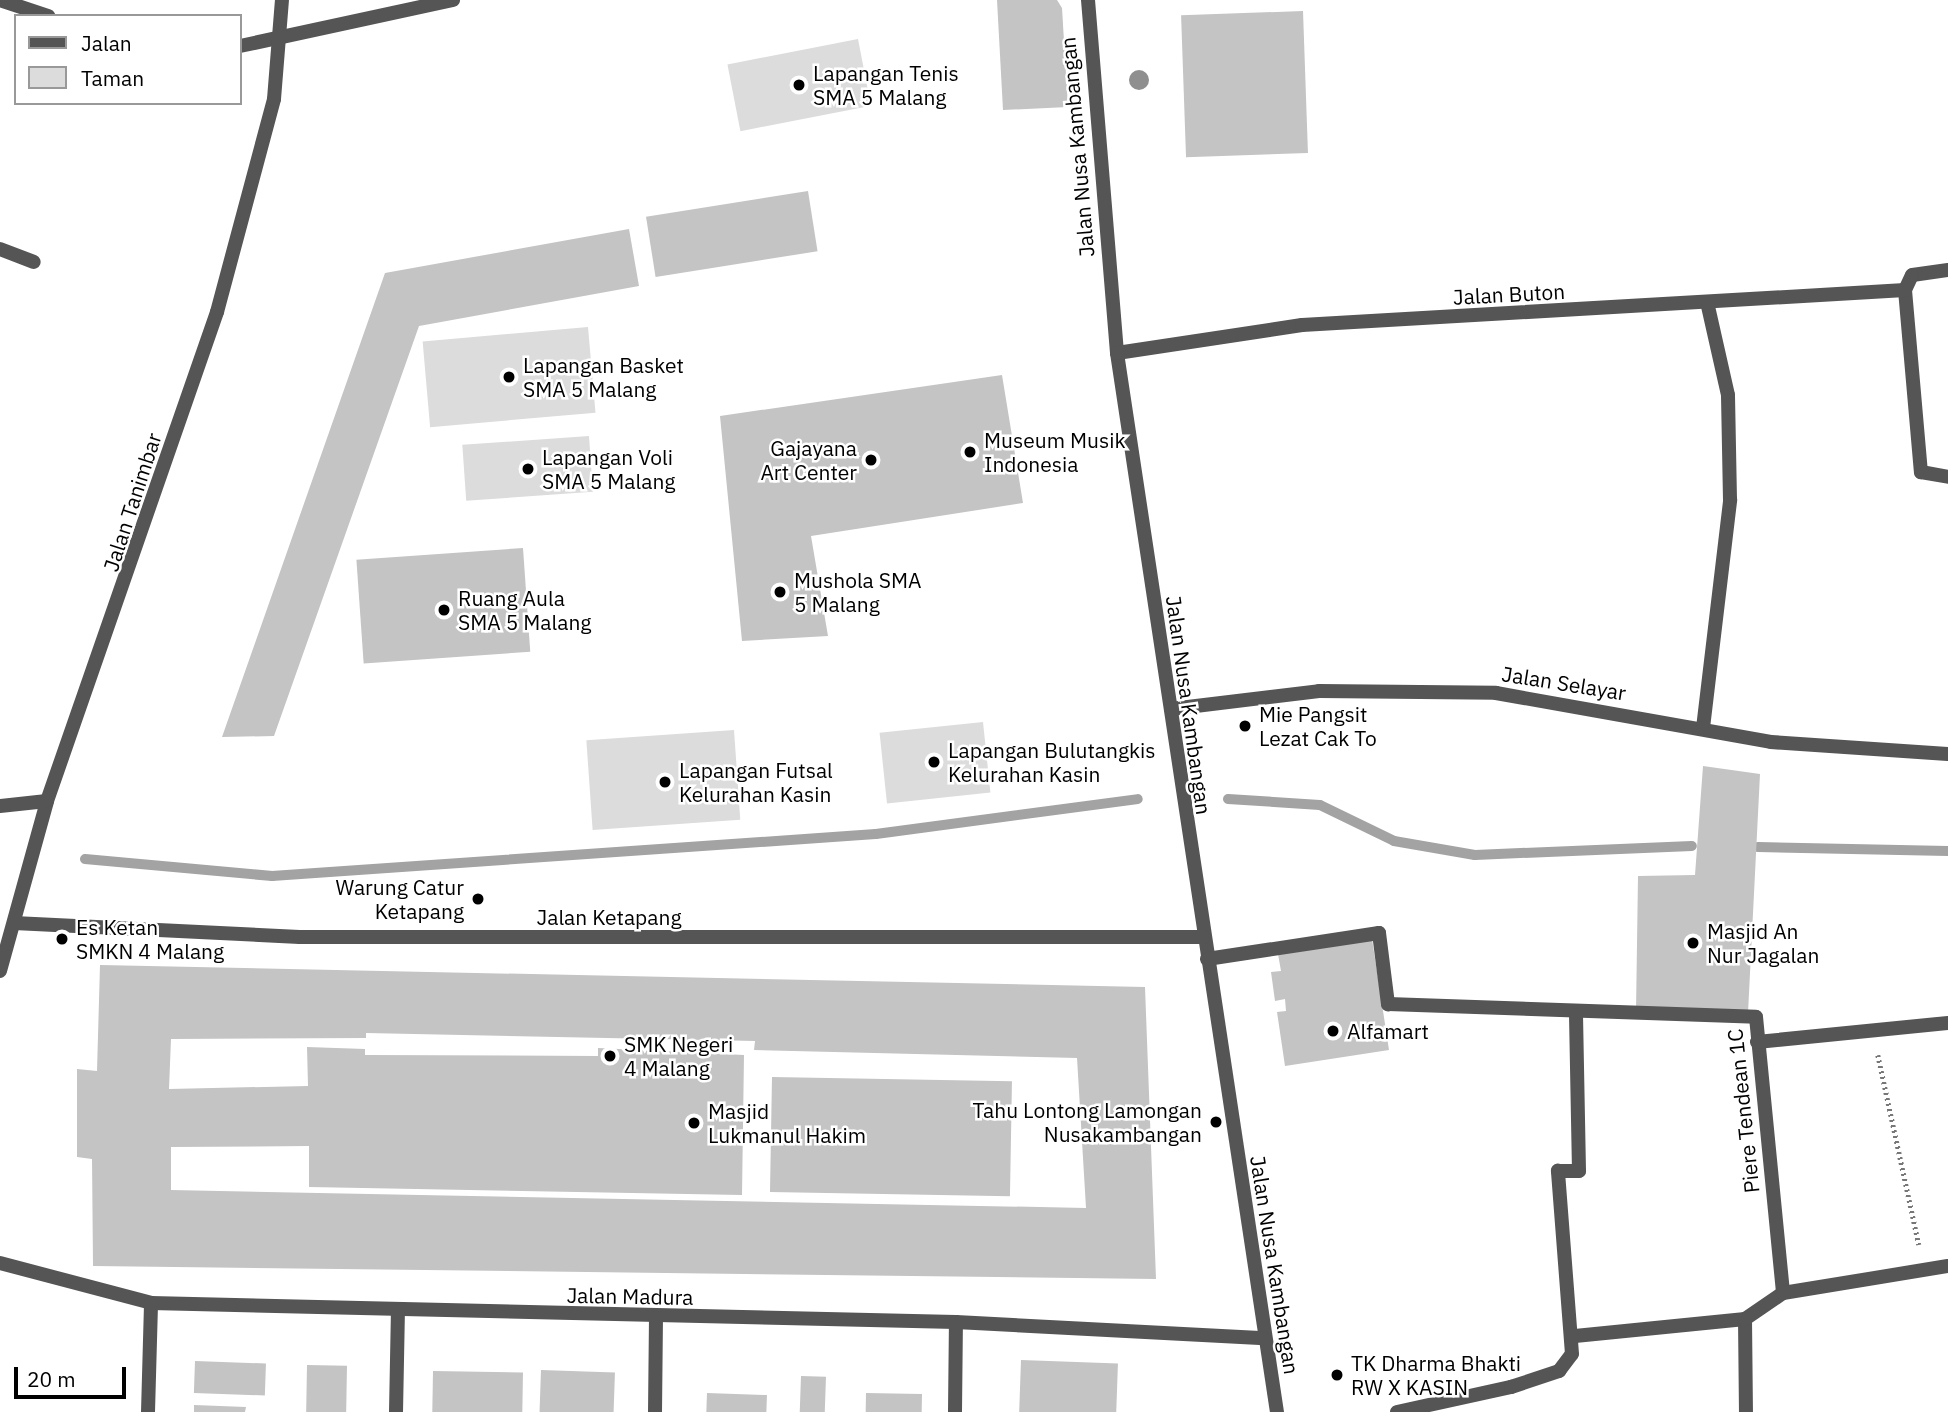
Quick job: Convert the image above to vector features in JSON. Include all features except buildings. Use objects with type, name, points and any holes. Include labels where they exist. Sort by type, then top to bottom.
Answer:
[{"type":"street","points":[[0,0],[42,14]]},
{"type":"street","name":"Jalan Tanimbar","points":[[0,971],[47,801],[217,312],[284,40],[282,0]]},
{"type":"street","points":[[242,46],[284,40],[453,0]]},
{"type":"street","name":"Jalan Nusa Kambangan","points":[[1087,0],[1117,353],[1203,937],[1277,1412]]},
{"type":"street","points":[[0,249],[34,262]]},
{"type":"street","points":[[1948,270],[1912,275],[1905,290],[1921,472],[1948,477]]},
{"type":"street","name":"Jalan Buton","points":[[1117,353],[1302,325],[1708,306],[1905,290]]},
{"type":"street","points":[[1703,728],[1730,500],[1728,395],[1708,306]]},
{"type":"street","name":"Jalan Selayar","points":[[1171,709],[1319,691],[1496,693],[1771,742],[1948,754]]},
{"type":"street","points":[[0,806],[47,801]]},
{"type":"street","name":"Jalan Ketapang","points":[[14,923],[313,937],[1203,937]]},
{"type":"street","name":"Piere Tendean 1C","points":[[1207,959],[1379,933],[1388,1004],[1576,1015],[1756,1017],[1783,1293]]},
{"type":"street","points":[[1397,1412],[1511,1387],[1559,1371],[1572,1354],[1575,1336],[1559,1171],[1579,1171],[1576,1015]]},
{"type":"street","points":[[1757,1042],[1948,1023]]},
{"type":"street","name":"Jalan Madura","points":[[0,1263],[151,1303],[656,1318],[956,1322],[1265,1338]]},
{"type":"street","points":[[1575,1336],[1745,1319],[1783,1293],[1948,1266]]},
{"type":"street","points":[[148,1412],[151,1303]]},
{"type":"street","points":[[396,1412],[398,1311]]},
{"type":"street","points":[[654,1412],[656,1318]]},
{"type":"street","points":[[1745,1319],[1746,1412]]},
{"type":"street","points":[[955,1412],[956,1322]]},
{"type":"path","points":[[1872,1030],[1924,1270]]},
{"type":"green space","name":"Lapangan Tenis SMA 5 Malang","points":[[858,39],[871,106],[740,131],[727,64]]},
{"type":"green space","name":"Lapangan Basket SMA 5 Malang","points":[[588,327],[595,413],[430,427],[423,341]]},
{"type":"green space","name":"Lapangan Voli SMA 5 Malang","points":[[589,436],[593,492],[466,501],[462,445]]},
{"type":"green space","name":"Lapangan Bulutangkis Kelurahan Kasin","points":[[983,722],[990,793],[887,803],[880,733]]},
{"type":"green space","name":"Lapangan Futsal Kelurahan Kasin","points":[[734,730],[740,820],[593,830],[586,740]]},
{"type":"waterway","points":[[85,859],[272,876],[876,834],[1138,799]]},
{"type":"waterway","points":[[1228,799],[1320,805],[1394,841],[1475,855],[1692,846]]},
{"type":"waterway","points":[[1758,847],[1948,851]]},
{"type":"place","name":"Lapangan Tenis SMA 5 Malang","points":[[799,85]]},
{"type":"place","name":"Lapangan Basket SMA 5 Malang","points":[[509,377]]},
{"type":"place","name":"Museum Musik Indonesia","points":[[970,452]]},
{"type":"place","name":"Gajayana Art Center","points":[[871,460]]},
{"type":"place","name":"Lapangan Voli SMA 5 Malang","points":[[528,469]]},
{"type":"place","name":"Mushola SMA 5 Malang","points":[[780,592]]},
{"type":"place","name":"Ruang Aula SMA 5 Malang","points":[[444,610]]},
{"type":"place","name":"Mie Pangsit Lezat Cak To","points":[[1245,726]]},
{"type":"place","name":"Lapangan Bulutangkis Kelurahan Kasin","points":[[934,762]]},
{"type":"place","name":"Lapangan Futsal Kelurahan Kasin","points":[[665,782]]},
{"type":"place","name":"Warung Catur Ketapang","points":[[478,899]]},
{"type":"place","name":"Es Ketan SMKN 4 Malang","points":[[62,939]]},
{"type":"place","name":"Masjid An Nur Jagalan","points":[[1693,943]]},
{"type":"place","name":"Alfamart","points":[[1333,1031]]},
{"type":"place","name":"SMK Negeri 4 Malang","points":[[610,1056]]},
{"type":"place","name":"Tahu Lontong Lamongan Nusakambangan","points":[[1216,1122]]},
{"type":"place","name":"Masjid Lukmanul Hakim","points":[[694,1123]]},
{"type":"place","name":"TK Dharma Bhakti RW X KASIN","points":[[1337,1375]]}]
